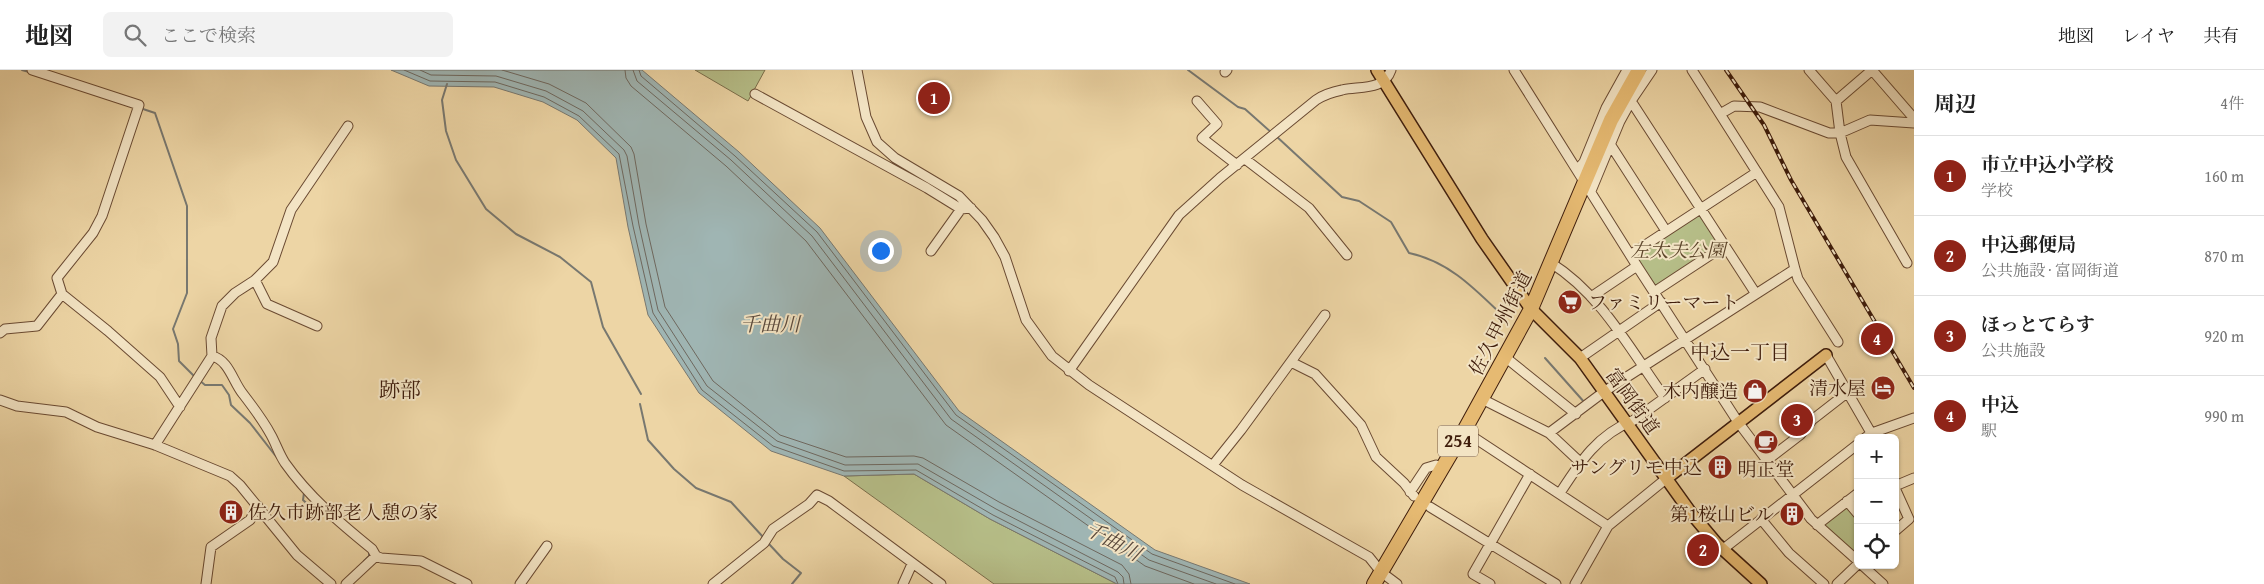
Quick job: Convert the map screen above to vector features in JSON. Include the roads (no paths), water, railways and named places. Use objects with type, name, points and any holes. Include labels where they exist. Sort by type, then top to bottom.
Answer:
[{"type":"highway","name":"佐久甲州街道","points":[[1378,578],[1464,431],[1532,309],[1585,180],[1620,102],[1640,70]]},
{"type":"main road","name":"富岡街道","points":[[1377,70],[1482,239],[1532,309],[1580,358],[1692,513],[1722,550],[1761,584]]},
{"type":"main road","points":[[1667,478],[1826,355]]},
{"type":"street","points":[[32,70],[138,108],[102,216],[93,233],[57,278],[62,294],[108,330],[160,378],[180,407]]},
{"type":"street","points":[[857,70],[869,126],[881,148],[903,164],[944,186],[971,208],[982,220],[1000,247],[1022,310],[1033,332],[1052,356],[1070,371],[1213,466],[1278,506],[1369,557],[1378,578],[1397,584]]},
{"type":"street","points":[[1070,371],[1179,215],[1316,100],[1328,93],[1370,86],[1384,81],[1391,70]]},
{"type":"street","points":[[1514,70],[1738,422],[1816,525],[1854,559]]},
{"type":"street","points":[[1585,180],[1584,162],[1606,108],[1627,70]]},
{"type":"street","points":[[1585,180],[1610,144],[1631,102],[1652,70]]},
{"type":"street","points":[[1692,70],[1779,207],[1798,279],[1838,342]]},
{"type":"street","points":[[1809,70],[1836,101],[1840,134],[1846,157],[1907,263]]},
{"type":"street","points":[[1720,114],[1734,106],[1753,106],[1829,133],[1840,134],[1870,120],[1914,122],[1911,115],[1872,70],[1836,101]]},
{"type":"street","points":[[755,94],[927,188],[961,209],[971,208]]},
{"type":"street","points":[[1197,101],[1217,124],[1202,138],[1237,165]]},
{"type":"street","points":[[1631,102],[1756,294]]},
{"type":"street","points":[[154,444],[198,380],[212,356],[212,338],[222,306],[234,293],[254,280],[273,262],[290,210],[348,126]]},
{"type":"street","points":[[1610,144],[1666,231]]},
{"type":"street","points":[[1245,159],[1309,208],[1346,255]]},
{"type":"street","points":[[1630,255],[1757,172]]},
{"type":"street","points":[[931,251],[961,209]]},
{"type":"street","points":[[1654,292],[1724,246]]},
{"type":"street","points":[[1551,263],[1568,274],[1591,297],[1665,398]]},
{"type":"street","points":[[1591,297],[1637,266]]},
{"type":"street","points":[[1548,433],[1605,391],[1795,269]]},
{"type":"street","points":[[254,280],[267,304],[317,326]]},
{"type":"street","points":[[0,333],[5,329],[37,326],[62,294]]},
{"type":"street","points":[[1580,358],[1661,302]]},
{"type":"street","points":[[1213,466],[1325,315]]},
{"type":"street","points":[[1826,355],[1848,392],[1869,434]]},
{"type":"street","points":[[212,356],[224,364],[230,371],[240,390],[259,414],[283,461],[303,487],[321,506],[372,549],[376,556],[421,561],[467,584]]},
{"type":"street","points":[[1505,358],[1576,414]]},
{"type":"street","points":[[1291,362],[1315,374],[1361,425],[1376,457],[1404,483],[1412,494],[1426,468],[1436,465],[1442,469]]},
{"type":"street","points":[[1560,493],[1593,446],[1634,420],[1705,369]]},
{"type":"street","points":[[1766,461],[1800,435],[1812,420],[1848,392]]},
{"type":"street","points":[[1482,399],[1548,433],[1580,462]]},
{"type":"street","points":[[0,400],[17,406],[66,412],[112,433],[154,444],[230,476],[258,506],[297,555],[329,583]]},
{"type":"street","points":[[1875,434],[1914,418]]},
{"type":"street","points":[[1464,431],[1608,526]]},
{"type":"street","points":[[1722,550],[1854,447]]},
{"type":"street","points":[[1490,584],[1473,574],[1530,474]]},
{"type":"street","points":[[1575,584],[1608,526],[1667,478]]},
{"type":"street","points":[[1899,485],[1914,478]]},
{"type":"street","points":[[713,584],[766,539],[782,521],[809,504],[817,494],[941,584]]},
{"type":"street","points":[[1899,495],[1911,519],[1899,528]]},
{"type":"street","points":[[1816,525],[1854,496]]},
{"type":"street","points":[[1847,501],[1854,509]]},
{"type":"street","points":[[206,584],[211,547],[250,520],[258,506]]},
{"type":"street","points":[[1430,507],[1556,584]]},
{"type":"street","points":[[1761,519],[1789,553],[1824,584]]},
{"type":"street","points":[[520,584],[547,546]]},
{"type":"street","points":[[346,584],[376,556]]},
{"type":"street","points":[[903,584],[912,564]]},
{"type":"street","points":[[1837,584],[1854,567]]},
{"type":"street","points":[[1866,569],[1883,584]]},
{"type":"water","name":"千曲川","points":[[391,70],[642,70],[739,152],[820,228],[959,411],[1155,550],[1250,584],[1117,584],[990,519],[914,474],[844,476],[771,451],[699,393],[648,315],[628,227],[616,158],[577,120],[543,102],[494,87],[429,86]]},
{"type":"waterway","points":[[22,70],[29,72]]},
{"type":"waterway","points":[[1188,70],[1238,107],[1245,109],[1272,133]]},
{"type":"waterway","points":[[447,84],[442,100],[446,131],[456,160],[486,209],[516,234],[560,257],[591,282],[603,327],[641,394]]},
{"type":"waterway","points":[[140,108],[155,113],[187,206],[187,293],[173,329],[178,344],[179,361],[195,377]]},
{"type":"waterway","points":[[1276,136],[1342,197],[1359,201],[1391,222],[1409,253],[1436,262],[1448,269],[1471,286],[1502,315]]},
{"type":"waterway","points":[[1545,358],[1585,403]]},
{"type":"waterway","points":[[199,380],[205,385],[222,385],[229,395],[231,405],[250,423],[278,459]]},
{"type":"waterway","points":[[640,404],[648,440],[674,469],[696,488],[731,502],[764,538]]},
{"type":"waterway","points":[[304,493],[303,500],[314,510],[329,517]]},
{"type":"waterway","points":[[769,544],[783,559],[801,573],[792,584]]},
{"type":"waterway","points":[[364,561],[369,556],[369,551]]},
{"type":"railway","points":[[1726,70],[1764,125],[1791,180],[1914,388]]},
{"type":"place","name":"市立中込小学校","points":[[934,98]]},
{"type":"place","name":"ファミリーマート","points":[[1570,302]]},
{"type":"place","name":"中込","points":[[1877,339]]},
{"type":"place","name":"清水屋","points":[[1883,388]]},
{"type":"place","name":"木内醸造","points":[[1755,391]]},
{"type":"place","name":"ほっとてらす","points":[[1797,420]]},
{"type":"place","name":"明正堂","points":[[1766,442]]},
{"type":"place","name":"サングリモ中込","points":[[1720,467]]},
{"type":"place","name":"佐久市跡部老人憩の家","points":[[231,512]]},
{"type":"place","name":"第1桜山ビル","points":[[1792,514]]},
{"type":"place","name":"中込郵便局","points":[[1703,550]]},
{"type":"district","name":"中込一丁目","points":[[1740,352]]},
{"type":"district","name":"跡部","points":[[400,390]]},
{"type":"park label","name":"左太夫公園","points":[[1678,250]]}]
